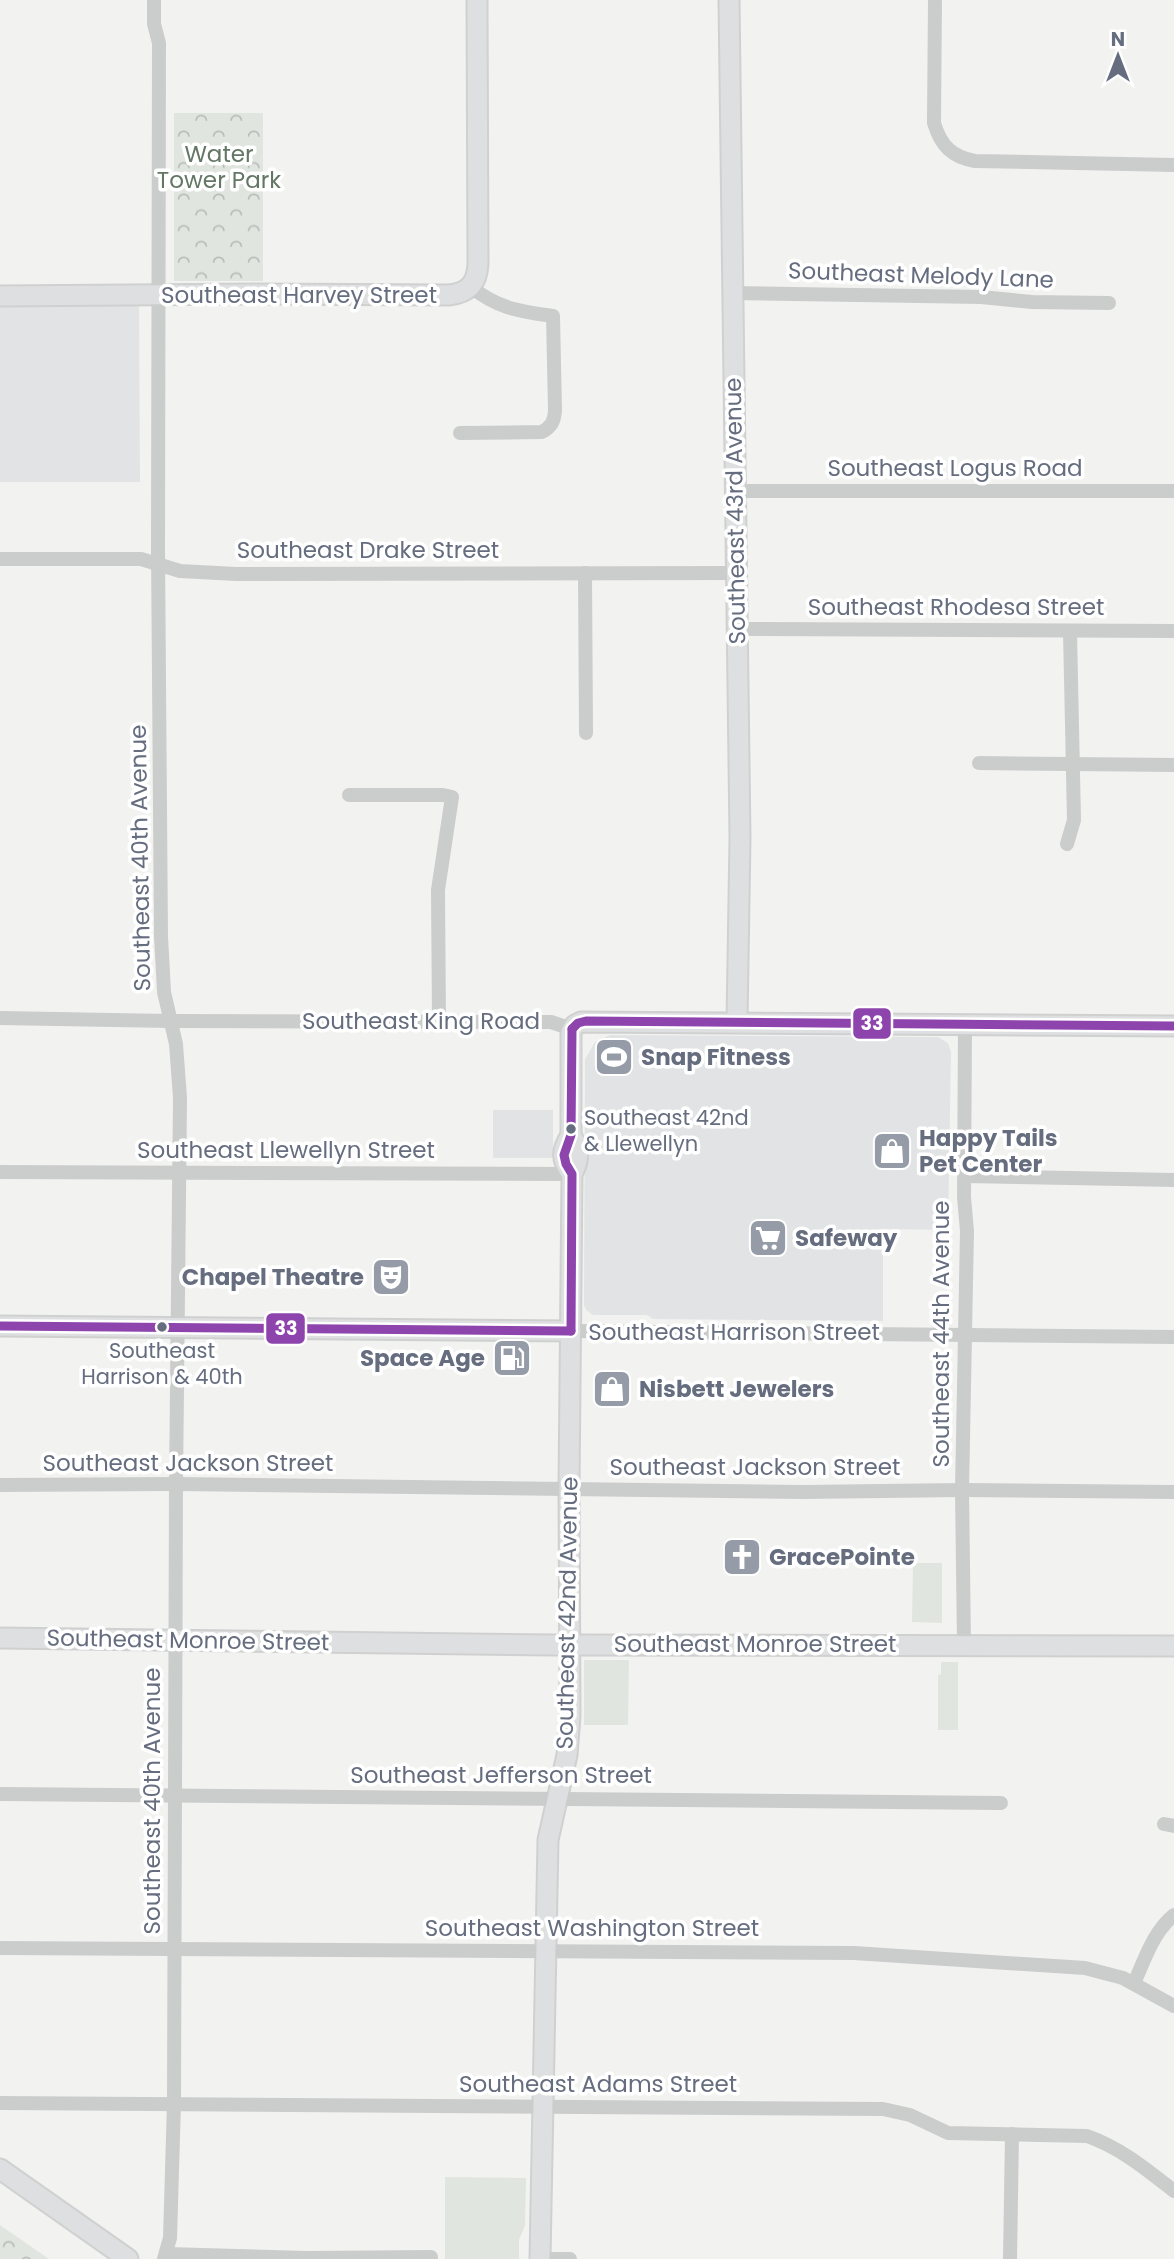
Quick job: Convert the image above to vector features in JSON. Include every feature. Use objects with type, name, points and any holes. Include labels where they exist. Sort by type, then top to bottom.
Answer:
[{"type":"street","name":"Southeast 40th Avenue","points":[[154,0],[154,24],[159,43],[158,564],[161,936],[163,992],[176,1045],[179,1077],[180,1172],[174,2103],[170,2238],[165,2256]]},
{"type":"street","points":[[471,287],[476,278],[478,264],[477,0]]},
{"type":"street","name":"Southeast 43rd Avenue","points":[[729,0],[740,838],[737,1022]]},
{"type":"street","points":[[935,0],[934,123],[938,138],[947,150],[960,158],[975,161],[1174,165]]},
{"type":"street","name":"Southeast Harvey Street","points":[[0,296],[449,295],[461,293],[471,287],[484,298],[513,310],[554,316],[555,411],[550,428],[542,432],[460,433]]},
{"type":"street","name":"Southeast Melody Lane","points":[[732,293],[981,297],[1032,302],[1109,303]]},
{"type":"street","name":"Southeast Logus Road","points":[[736,491],[1174,491]]},
{"type":"street","name":"Southeast Drake Street","points":[[0,559],[141,559],[180,570],[236,574],[737,573]]},
{"type":"street","points":[[586,573],[586,733]]},
{"type":"street","name":"Southeast Rhodesa Street","points":[[737,629],[1174,631]]},
{"type":"street","points":[[1067,844],[1074,820],[1070,631]]},
{"type":"street","points":[[979,763],[1174,765]]},
{"type":"street","points":[[349,796],[452,797],[438,890],[439,1021]]},
{"type":"street","name":"Southeast King Road","points":[[0,1017],[170,1021],[551,1022],[572,1029],[578,1023],[586,1021],[1174,1026]]},
{"type":"street","name":"Southeast 44th Avenue","points":[[964,1645],[962,1490],[967,1231],[964,1176],[965,1024]]},
{"type":"street","name":"Southeast 42nd Avenue","points":[[540,2259],[548,1840],[569,1745],[572,1174],[564,1164],[564,1146],[571,1135],[572,1029]]},
{"type":"street","name":"Southeast Llewellyn Street","points":[[0,1172],[572,1174]]},
{"type":"street","points":[[964,1176],[1174,1180]]},
{"type":"street","name":"Southeast Harrison Street","points":[[0,1326],[1174,1337]]},
{"type":"street","name":"Southeast Jackson Street","points":[[0,1485],[176,1484],[803,1492],[1174,1492]]},
{"type":"street","name":"Southeast Monroe Street","points":[[0,1638],[569,1644],[1174,1646]]},
{"type":"street","name":"Southeast Jefferson Street","points":[[0,1794],[1001,1803]]},
{"type":"street","points":[[1134,1983],[1159,1930],[1174,1915]]},
{"type":"street","name":"Southeast Washington Street","points":[[0,1948],[854,1953],[1085,1968],[1109,1973],[1134,1983],[1174,2006]]},
{"type":"street","name":"Southeast Adams Street","points":[[0,2103],[883,2109],[910,2115],[948,2133],[1087,2136],[1108,2143],[1129,2156],[1174,2191]]},
{"type":"street","points":[[1010,2259],[1013,2134]]},
{"type":"street","points":[[0,2169],[128,2259]]},
{"type":"street","points":[[165,2256],[431,2257]]},
{"type":"street","points":[[540,2259],[570,2259]]},
{"type":"shaded area","points":[[0,304],[139,304],[140,482],[0,482]]},
{"type":"shaded area","points":[[610,1035],[938,1037],[948,1043],[951,1052],[948,1230],[883,1229],[883,1321],[653,1319],[647,1315],[593,1315],[586,1310],[585,1059],[595,1042]]},
{"type":"shaded area","points":[[493,1110],[553,1110],[553,1158],[493,1158]]},
{"type":"green space","name":"Water Tower Park","points":[[174,113],[263,113],[263,281],[174,281]]},
{"type":"green space","points":[[913,1563],[942,1563],[942,1623],[912,1622]]},
{"type":"green space","points":[[584,1660],[629,1660],[628,1725],[584,1725]]},
{"type":"green space","points":[[941,1662],[958,1662],[958,1730],[938,1730],[938,1675],[941,1674]]},
{"type":"green space","points":[[445,2177],[526,2178],[525,2226],[519,2240],[519,2259],[445,2259]]},
{"type":"green space","points":[[0,2225],[49,2259],[0,2259]]},
{"type":"transit line","name":"33","points":[[572,1029],[578,1023],[586,1021],[1174,1026]]},
{"type":"transit line","name":"33","points":[[571,1331],[572,1174],[564,1155],[571,1135],[572,1029]]},
{"type":"transit line","name":"33","points":[[0,1326],[571,1331]]},
{"type":"place","name":"Snap Fitness","points":[[614,1057]]},
{"type":"place","name":"Southeast 42nd & Llewellyn","points":[[571,1129]]},
{"type":"place","name":"Happy Tails Pet Center","points":[[892,1151]]},
{"type":"place","name":"Safeway","points":[[768,1238]]},
{"type":"place","name":"Chapel Theatre","points":[[391,1277]]},
{"type":"place","name":"Southeast Harrison & 40th","points":[[162,1327]]},
{"type":"place","name":"Space Age","points":[[512,1358]]},
{"type":"place","name":"Nisbett Jewelers","points":[[612,1389]]},
{"type":"place","name":"GracePointe","points":[[742,1557]]}]
